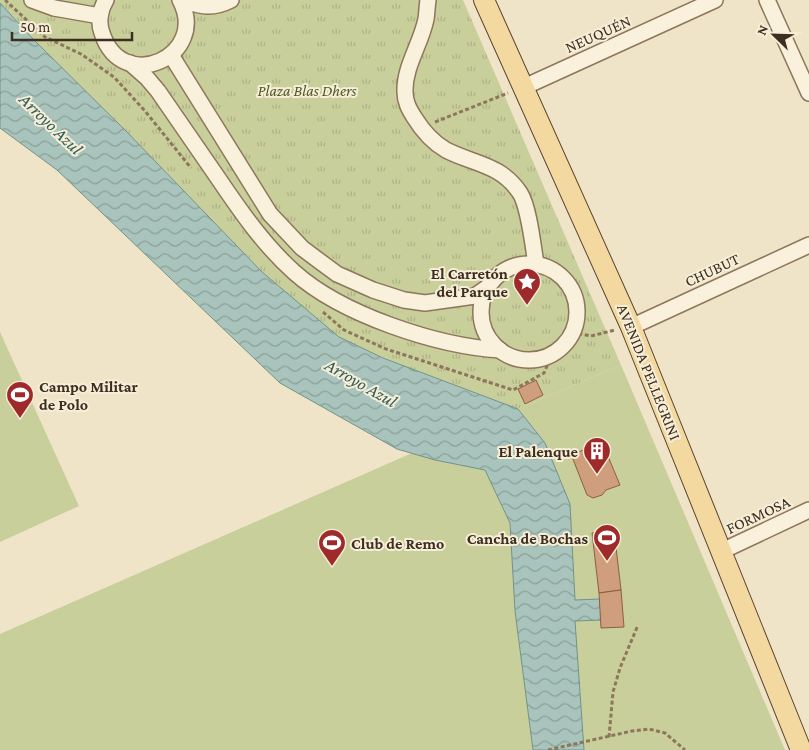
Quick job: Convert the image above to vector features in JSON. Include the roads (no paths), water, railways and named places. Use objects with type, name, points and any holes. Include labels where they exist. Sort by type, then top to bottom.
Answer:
[{"type":"main road","name":"AVENIDA PELLEGRINI","points":[[484,0],[631,327],[801,750]]},
{"type":"street","points":[[32,0],[54,8],[100,16]]},
{"type":"street","points":[[106,0],[100,16],[100,29],[104,42],[122,60],[147,66],[160,62],[171,55],[180,45],[185,32],[186,19],[181,0],[207,7],[222,5],[231,0]]},
{"type":"street","points":[[428,0],[426,20],[406,77],[406,105],[420,128],[432,140],[446,150],[485,164],[508,178],[517,189],[521,194],[528,216],[536,264]]},
{"type":"street","name":"NEUQUÉN","points":[[524,86],[715,0]]},
{"type":"street","points":[[767,0],[809,93]]},
{"type":"street","points":[[171,55],[270,214],[302,248],[337,274],[374,290],[404,300],[425,303],[475,296],[488,287],[497,276],[508,268],[522,264],[536,264],[548,267],[559,274],[568,283],[574,294],[577,307],[576,320],[572,332],[560,348],[552,354],[539,359],[526,360],[512,357],[500,350],[490,340],[484,328],[481,314],[483,300],[488,287]]},
{"type":"street","points":[[130,63],[158,91],[249,223],[268,246],[296,273],[328,296],[392,326],[431,339],[464,346],[500,350]]},
{"type":"street","name":"CHUBUT","points":[[631,327],[809,245]]},
{"type":"street","name":"FORMOSA","points":[[722,551],[809,510]]},
{"type":"water","name":"Arroyo Azul","points":[[0,3],[262,272],[339,337],[383,358],[518,409],[545,443],[570,504],[575,600],[600,599],[601,620],[575,621],[584,750],[533,750],[515,611],[510,523],[485,470],[435,460],[397,449],[280,383],[57,170],[0,128]]},
{"type":"place","name":"El Carretón del Parque","points":[[527,306]]},
{"type":"place","name":"Campo Militar de Polo","points":[[20,419]]},
{"type":"place","name":"El Palenque","points":[[597,475]]},
{"type":"place","name":"Cancha de Bochas","points":[[607,562]]},
{"type":"place","name":"Club de Remo","points":[[332,567]]},
{"type":"park label","name":"Plaza Blas Dhers","points":[[307,90]]}]
